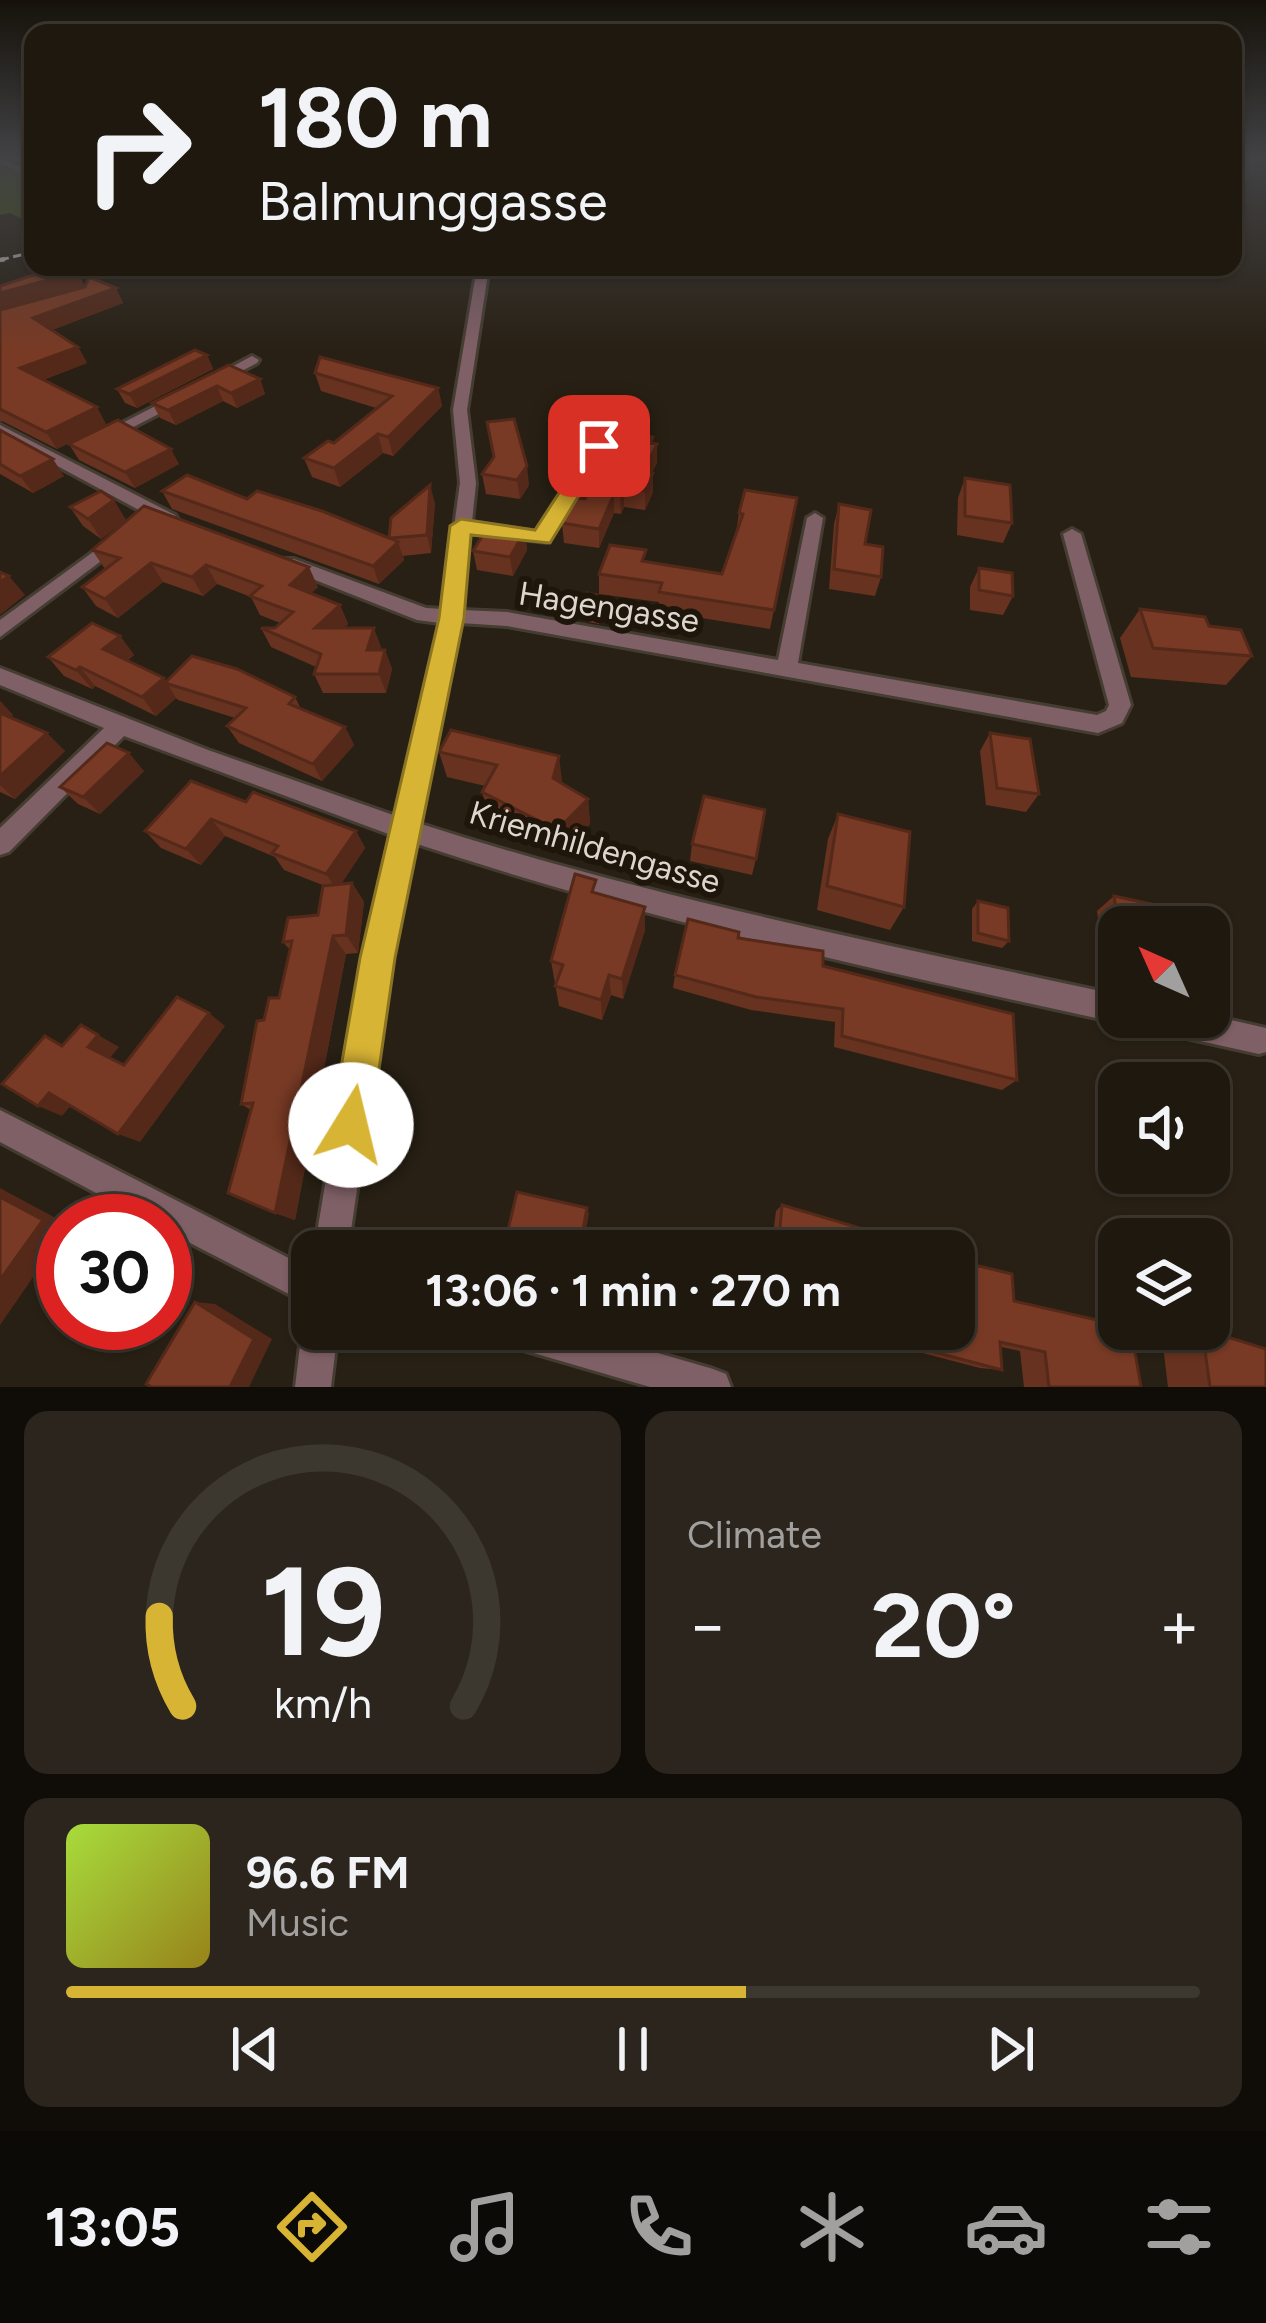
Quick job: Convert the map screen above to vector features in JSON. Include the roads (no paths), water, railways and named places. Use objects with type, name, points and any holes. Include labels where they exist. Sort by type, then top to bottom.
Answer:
[{"type":"street","points":[[334,1230],[377,958],[452,618],[468,483],[460,410],[482,276]]},
{"type":"street","points":[[58,460],[252,360]]},
{"type":"street","points":[[0,429],[153,513],[194,528]]},
{"type":"street","points":[[461,526],[542,538],[599,446]]},
{"type":"street","points":[[0,630],[153,513]]},
{"type":"street","points":[[787,667],[815,518]]},
{"type":"street","name":"Hagengasse","points":[[277,559],[424,615],[507,619],[1098,724],[1114,717],[1120,706],[1072,534]]},
{"type":"street","name":"Kriemhildengasse","points":[[0,676],[193,758],[541,873],[718,920],[1098,1004]]},
{"type":"street","points":[[0,844],[119,727]]},
{"type":"street","points":[[1230,1034],[1258,1040]]},
{"type":"street","points":[[0,1125],[291,1277]]},
{"type":"street","points":[[313,1387],[317,1350]]},
{"type":"street","points":[[585,1350],[713,1387]]},
{"type":"railway","points":[[5,259],[0,260],[24,254]]}]
